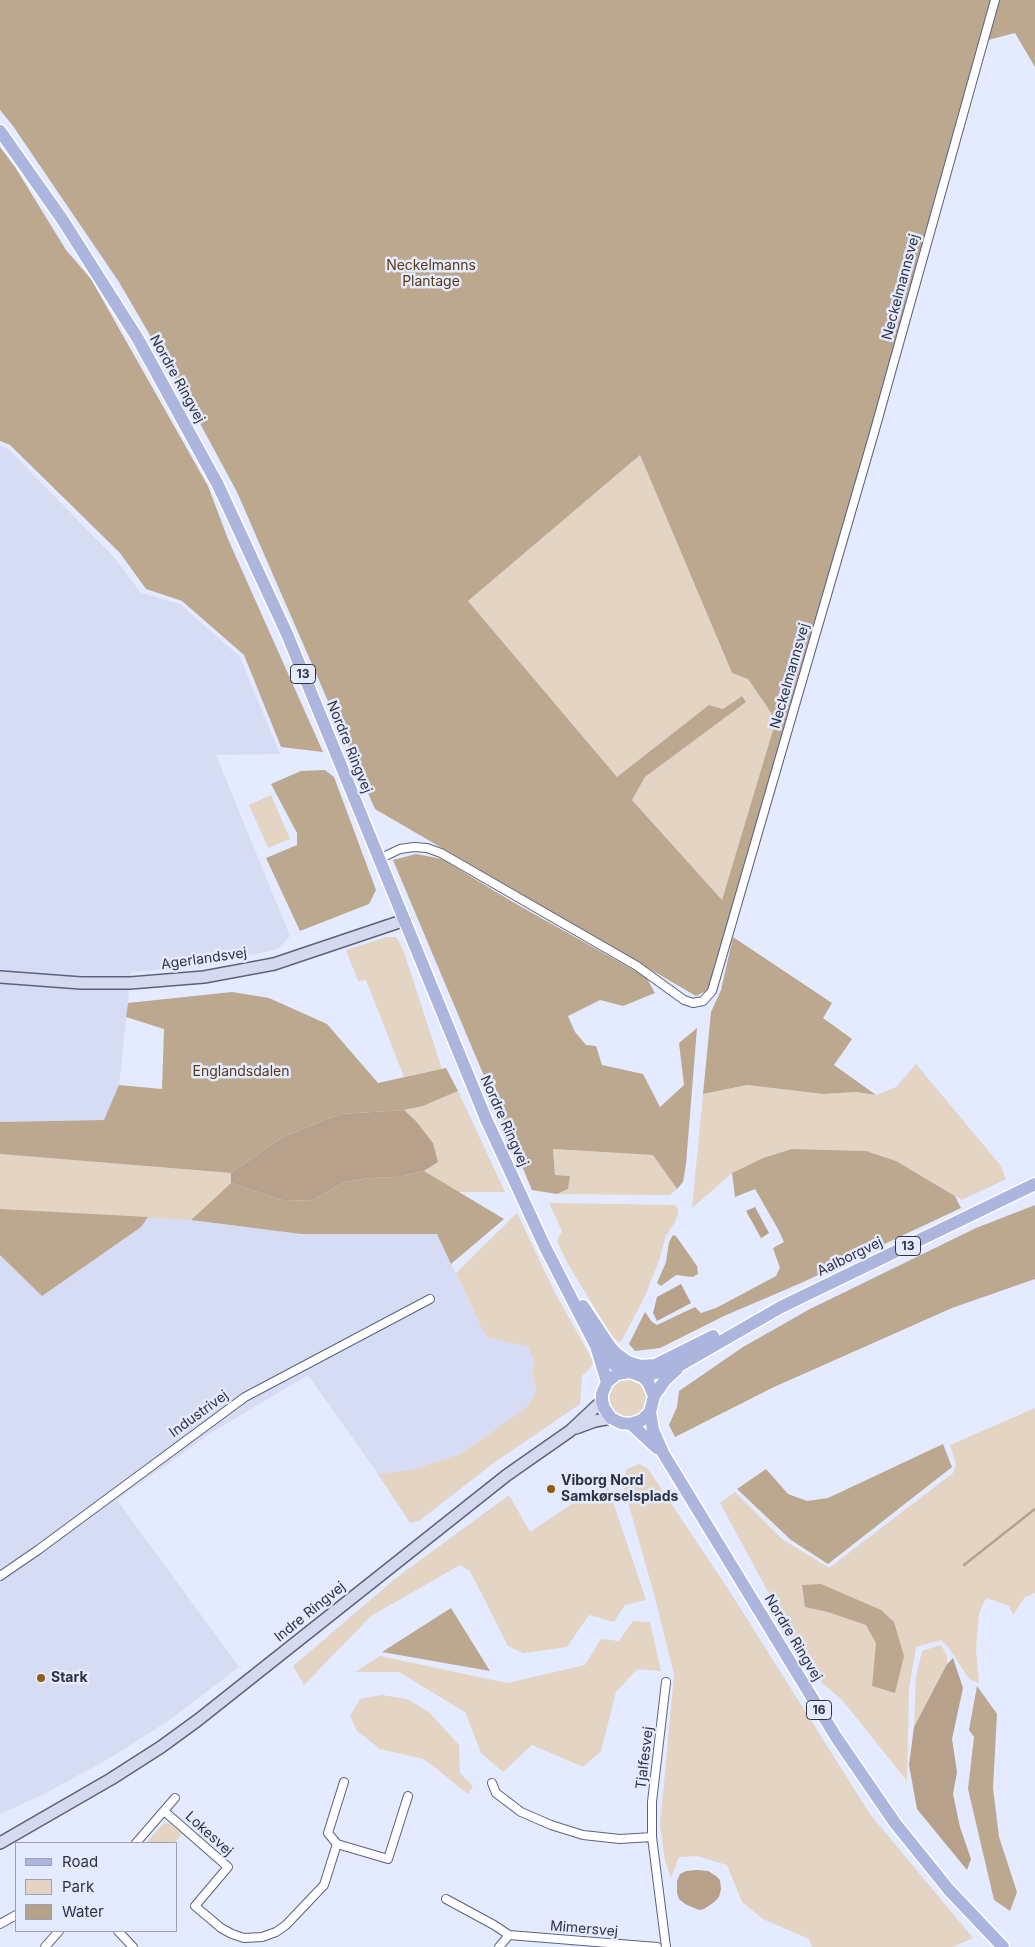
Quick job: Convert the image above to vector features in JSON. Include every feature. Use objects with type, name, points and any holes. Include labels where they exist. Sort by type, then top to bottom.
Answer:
[{"type":"main road","name":"Nordre Ringvej","points":[[0,131],[62,219],[134,332],[218,485],[286,634],[486,1119],[545,1247],[596,1346],[607,1382]]},
{"type":"main road","name":"Aalborgvej","points":[[643,1377],[682,1364],[781,1307],[1035,1184]]},
{"type":"main road","name":"13","points":[[545,1247],[611,1348],[628,1362],[641,1366],[655,1365],[717,1334],[781,1307]]},
{"type":"main road","name":"Nordre Ringvej","points":[[596,1346],[623,1372]]},
{"type":"main road","name":"Aalborgvej","points":[[654,1396],[665,1380],[682,1364]]},
{"type":"main road","points":[[650,1412],[642,1420],[631,1424],[621,1423],[611,1418],[602,1401],[604,1388],[607,1382],[617,1374],[623,1372],[637,1374],[648,1382],[654,1396]]},
{"type":"main road","name":"13","points":[[650,1412],[654,1396]]},
{"type":"main road","name":"Nordre Ringvej","points":[[650,1412],[653,1430],[663,1453],[841,1745],[896,1823],[949,1890],[1004,1947]]},
{"type":"main road","name":"Nordre Ringvej","points":[[631,1424],[663,1453]]},
{"type":"street","name":"Neckelmannsvej","points":[[379,859],[400,849],[414,847],[427,848],[441,853],[637,966],[684,1000],[693,1003],[703,1002],[712,992],[874,432],[995,0]]},
{"type":"street","name":"Agerlandsvej","points":[[0,977],[81,983],[130,983],[204,977],[274,964],[405,920]]},
{"type":"street","name":"Industrivej","points":[[0,1576],[38,1550],[244,1397],[430,1299]]},
{"type":"street","name":"Indre Ringvej","points":[[0,1843],[120,1774],[191,1726],[476,1499],[570,1431],[602,1401]]},
{"type":"street","name":"Indre Ringvej","points":[[570,1431],[611,1418]]},
{"type":"street","name":"Tjalfesvej","points":[[666,1682],[652,1802],[652,1837],[666,1947]]},
{"type":"street","points":[[344,1782],[328,1833],[337,1844],[388,1859],[408,1796]]},
{"type":"street","points":[[492,1783],[496,1792],[521,1812],[551,1825],[583,1835],[620,1839],[652,1837]]},
{"type":"street","points":[[137,1842],[176,1798]]},
{"type":"street","name":"Indre Ringvej","points":[[0,1833],[62,1807]]},
{"type":"street","name":"Lokesvej","points":[[164,1811],[228,1867],[195,1906],[221,1928],[244,1938],[262,1937],[276,1932],[286,1925],[324,1885],[337,1844]]},
{"type":"street","name":"Mimersvej","points":[[446,1899],[509,1935],[657,1947]]},
{"type":"street","points":[[0,1924],[15,1916]]},
{"type":"street","points":[[45,1947],[58,1932]]},
{"type":"street","points":[[119,1932],[133,1947]]},
{"type":"street","points":[[499,1947],[509,1935]]},
{"type":"shaded area","points":[[0,446],[8,449],[113,556],[141,593],[180,604],[240,657],[280,754],[216,755],[290,936],[278,949],[197,967],[131,972],[119,1085],[105,1120],[0,1122]]},
{"type":"shaded area","points":[[0,1210],[191,1220],[301,1234],[437,1234],[486,1337],[528,1347],[534,1361],[532,1371],[536,1391],[526,1408],[460,1454],[415,1469],[378,1474],[308,1375],[211,1433],[117,1500],[239,1667],[168,1721],[108,1759],[44,1794],[0,1814]]},
{"type":"green space","name":"Neckelmanns Plantage","points":[[0,0],[1035,0],[1035,67],[1015,33],[988,40],[708,990],[696,996],[375,809],[237,492],[183,392],[119,282],[13,126],[0,110]],"holes":[[[640,455],[732,673],[748,679],[776,720],[722,900],[632,800],[645,777],[746,702],[742,696],[723,709],[709,705],[617,777],[468,601]]]},
{"type":"green space","points":[[0,147],[15,167],[66,250],[91,279],[208,486],[228,539],[323,752],[281,747],[244,655],[182,601],[146,589],[120,553],[10,445],[0,441]]},
{"type":"green space","points":[[640,455],[732,673],[748,679],[776,720],[722,900],[632,800],[645,777],[745,702],[742,696],[723,709],[709,705],[617,777],[468,601]]},
{"type":"green space","points":[[325,770],[334,777],[376,890],[369,904],[300,931],[266,858],[297,845],[297,833],[271,784],[301,771]]},
{"type":"green space","points":[[271,795],[290,839],[268,848],[249,805]]},
{"type":"green space","points":[[416,854],[442,859],[511,901],[646,977],[655,993],[623,1006],[600,1000],[568,1016],[575,1032],[586,1045],[596,1046],[602,1065],[643,1074],[660,1107],[684,1085],[679,1043],[697,1028],[686,1164],[683,1182],[677,1189],[653,1155],[553,1149],[555,1175],[570,1176],[568,1189],[557,1194],[532,1190],[393,860]]},
{"type":"green space","points":[[387,937],[396,937],[403,949],[442,1069],[404,1077],[366,980],[358,981],[346,950]]},
{"type":"green space","points":[[733,937],[832,1003],[823,1018],[852,1039],[834,1065],[876,1095],[856,1092],[823,1094],[747,1085],[703,1094],[711,1012],[721,990]]},
{"type":"green space","name":"Englandsdalen","points":[[232,992],[269,998],[327,1024],[378,1083],[446,1068],[458,1091],[423,1106],[404,1110],[340,1114],[283,1137],[231,1173],[0,1154],[0,1122],[104,1120],[119,1085],[162,1089],[164,1029],[126,1017],[128,1003]]},
{"type":"green space","points":[[916,1064],[1001,1166],[1006,1179],[962,1200],[896,1161],[866,1151],[792,1149],[763,1158],[732,1173],[692,1208],[703,1094],[747,1085],[823,1094],[856,1092],[876,1095],[896,1087]]},
{"type":"green space","points":[[458,1091],[505,1192],[458,1192],[424,1171],[438,1162],[433,1143],[416,1121],[404,1110],[423,1106]]},
{"type":"green space","points":[[553,1149],[653,1155],[677,1189],[670,1195],[557,1194],[568,1189],[570,1176],[555,1175]]},
{"type":"green space","points":[[792,1149],[866,1151],[896,1161],[955,1196],[961,1208],[801,1283],[724,1316],[660,1348],[635,1351],[629,1344],[645,1312],[652,1322],[657,1325],[695,1307],[701,1313],[716,1308],[776,1276],[780,1268],[773,1248],[784,1242],[755,1189],[735,1197],[732,1173],[763,1158]]},
{"type":"green space","points":[[0,1154],[231,1173],[231,1183],[191,1220],[0,1210]]},
{"type":"green space","points":[[424,1171],[504,1219],[451,1264],[437,1234],[301,1234],[191,1220],[231,1183],[285,1201],[313,1200],[345,1182],[370,1178],[398,1177]]},
{"type":"green space","points":[[549,1203],[675,1205],[678,1208],[675,1222],[665,1238],[660,1258],[645,1296],[621,1342],[611,1335],[568,1264],[557,1241],[562,1231]]},
{"type":"green space","points":[[1035,1205],[1035,1279],[952,1308],[774,1387],[675,1437],[669,1425],[677,1407],[679,1391],[743,1347],[810,1309],[976,1228]]},
{"type":"green space","points":[[0,1209],[148,1217],[141,1227],[42,1296],[0,1255]]},
{"type":"green space","points":[[517,1213],[554,1291],[593,1361],[592,1366],[582,1376],[580,1404],[495,1462],[419,1521],[410,1523],[378,1474],[415,1469],[460,1454],[526,1408],[536,1391],[532,1370],[534,1361],[528,1347],[486,1337],[456,1273]]},
{"type":"green space","points":[[673,1235],[676,1236],[697,1266],[698,1274],[693,1277],[676,1275],[661,1286],[657,1283],[666,1262],[669,1242]]},
{"type":"green space","points":[[628,1379],[641,1385],[647,1398],[641,1411],[628,1417],[615,1411],[609,1398],[615,1385]]},
{"type":"green space","points":[[1035,1408],[1035,1593],[1025,1597],[1013,1615],[1009,1606],[986,1598],[979,1613],[976,1649],[979,1683],[969,1679],[949,1648],[941,1640],[916,1647],[909,1688],[907,1781],[843,1701],[822,1683],[793,1638],[720,1503],[735,1492],[782,1539],[829,1568],[953,1473],[956,1465],[950,1445]]},
{"type":"green space","points":[[943,1444],[952,1467],[828,1564],[791,1540],[737,1489],[766,1469],[788,1494],[807,1501],[828,1498]]},
{"type":"green space","points":[[640,1464],[648,1469],[730,1592],[870,1814],[973,1938],[953,1947],[812,1947],[809,1939],[763,1919],[742,1902],[727,1865],[697,1856],[679,1857],[671,1878],[665,1861],[660,1826],[674,1675],[654,1594],[622,1481],[627,1469]]},
{"type":"green space","points":[[606,1481],[646,1600],[625,1605],[614,1622],[589,1615],[567,1647],[523,1653],[508,1646],[470,1571],[460,1565],[371,1616],[304,1685],[293,1666],[396,1578],[509,1495],[530,1532]]},
{"type":"green space","points":[[821,1584],[881,1610],[894,1622],[904,1656],[895,1693],[872,1686],[876,1643],[866,1625],[828,1612],[805,1607],[802,1585]]},
{"type":"green space","points":[[451,1608],[490,1671],[382,1652]]},
{"type":"green space","points":[[633,1621],[650,1622],[661,1671],[637,1669],[616,1692],[601,1751],[583,1767],[532,1745],[503,1772],[481,1753],[465,1712],[399,1672],[355,1672],[380,1656],[507,1683],[585,1665],[601,1639],[619,1641]]},
{"type":"green space","points":[[941,1645],[947,1656],[947,1664],[914,1727],[916,1677],[922,1651]]},
{"type":"green space","points":[[977,1686],[997,1714],[993,1788],[999,1837],[1017,1892],[1010,1911],[994,1900],[968,1789],[974,1737],[969,1730]]},
{"type":"green space","points":[[382,1695],[407,1699],[429,1712],[459,1745],[460,1773],[473,1786],[468,1794],[424,1759],[380,1749],[357,1731],[350,1716],[360,1699]]},
{"type":"green space","points":[[169,1823],[182,1834],[175,1842],[147,1842],[163,1824]]},
{"type":"water","points":[[404,1110],[416,1121],[433,1143],[438,1162],[424,1171],[398,1177],[370,1178],[345,1182],[313,1200],[285,1201],[231,1183],[231,1173],[283,1137],[340,1114]]},
{"type":"water","points":[[755,1207],[769,1233],[761,1238],[746,1211]]},
{"type":"water","points":[[681,1284],[691,1303],[657,1321],[653,1313],[657,1297]]},
{"type":"water","points":[[953,1658],[963,1688],[952,1739],[957,1772],[953,1794],[960,1827],[971,1859],[967,1870],[917,1809],[909,1765],[914,1727],[947,1664]]},
{"type":"water","points":[[686,1871],[708,1871],[716,1876],[720,1880],[721,1889],[719,1897],[713,1903],[699,1910],[685,1904],[679,1899],[677,1893],[677,1881],[680,1874]]},
{"type":"waterway","points":[[964,1565],[1035,1509]]},
{"type":"place","name":"Viborg Nord Samkørselsplads","points":[[551,1489]]},
{"type":"place","name":"Stark","points":[[41,1678]]}]
